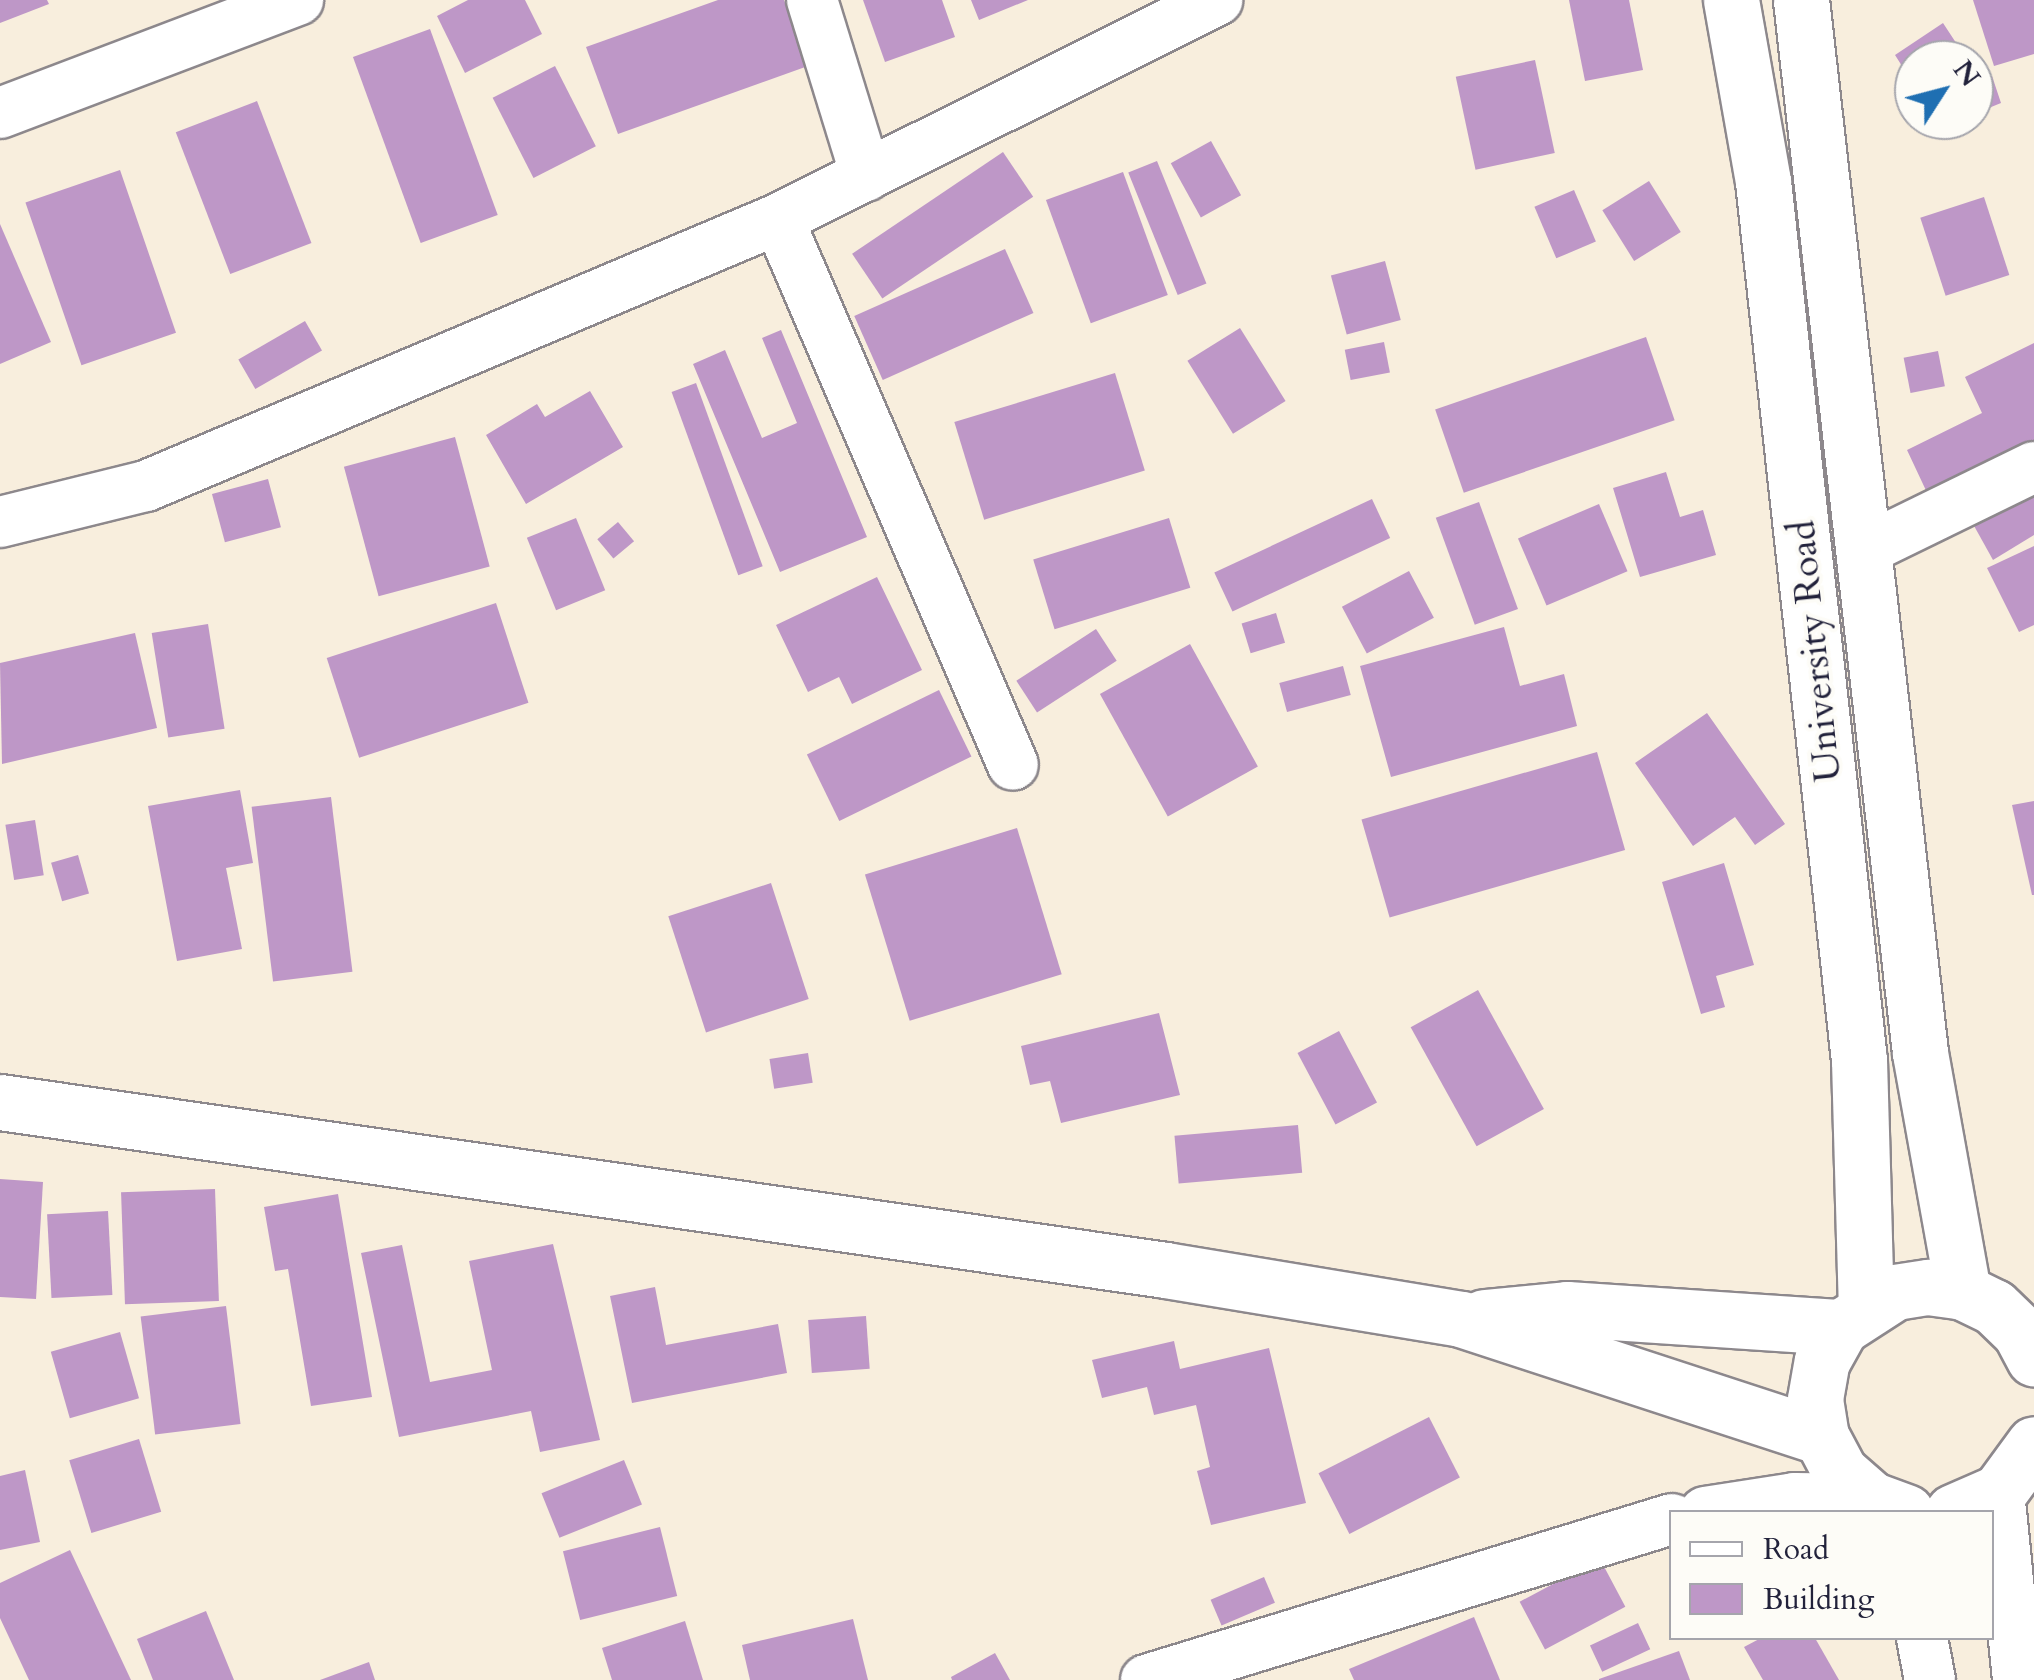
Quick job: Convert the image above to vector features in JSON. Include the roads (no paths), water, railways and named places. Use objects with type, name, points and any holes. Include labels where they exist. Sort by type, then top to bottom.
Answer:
[{"type":"main road","name":"University Road","points":[[1731,0],[1764,181],[1860,1060],[1853,1316]]},
{"type":"main road","name":"University Road","points":[[1802,0],[1920,1053],[1963,1292]]},
{"type":"main road","points":[[0,1102],[1166,1270],[1461,1319],[1821,1437]]},
{"type":"main road","points":[[1461,1319],[1567,1309],[1853,1316],[1928,1287],[1963,1292],[1994,1307],[2020,1332],[2034,1358]]},
{"type":"main road","points":[[1853,1316],[1822,1361],[1815,1399],[1821,1437],[1840,1472],[1888,1506]]},
{"type":"street","points":[[0,114],[298,0]]},
{"type":"street","points":[[812,0],[866,176]]},
{"type":"street","points":[[0,522],[146,486],[778,219],[1217,0]]},
{"type":"street","points":[[778,219],[1013,765]]},
{"type":"street","points":[[1866,549],[2034,467]]},
{"type":"street","points":[[2009,1474],[2018,1680]]},
{"type":"street","points":[[1718,1510],[1794,1498],[1888,1506]]},
{"type":"street","points":[[1146,1680],[1215,1670],[1669,1520]]},
{"type":"street","points":[[1922,1640],[1930,1680]]}]
